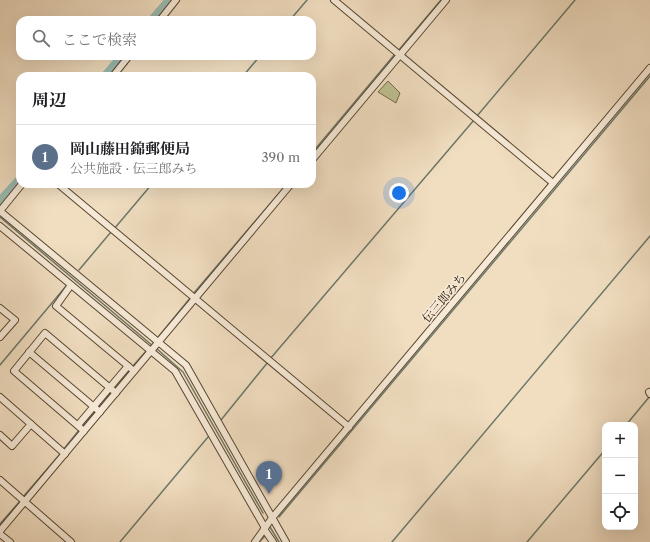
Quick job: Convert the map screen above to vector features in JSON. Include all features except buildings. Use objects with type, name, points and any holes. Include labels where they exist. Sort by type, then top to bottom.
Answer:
[{"type":"street","points":[[163,16],[176,0]]},
{"type":"street","points":[[334,0],[553,183]]},
{"type":"street","points":[[316,155],[398,53],[446,0]]},
{"type":"street","points":[[116,72],[126,60]]},
{"type":"street","name":"伝三郎みち","points":[[255,542],[267,531],[272,518],[650,68]]},
{"type":"street","points":[[19,188],[0,211],[176,371],[273,542]]},
{"type":"street","points":[[63,188],[349,427]]},
{"type":"street","points":[[0,531],[22,500],[63,452],[81,428],[131,369],[152,348],[193,297],[288,188]]},
{"type":"street","points":[[6,217],[1,226],[71,285],[152,348],[188,368],[286,542]]},
{"type":"street","points":[[71,285],[56,306],[131,369]]},
{"type":"street","points":[[0,308],[15,320],[0,338]]},
{"type":"street","points":[[81,428],[14,371],[45,333],[113,390]]},
{"type":"street","points":[[29,352],[97,409]]},
{"type":"street","points":[[0,397],[63,452]]},
{"type":"street","points":[[0,435],[12,446],[31,424]]},
{"type":"street","points":[[0,480],[71,542]]},
{"type":"street","points":[[0,534],[10,542]]},
{"type":"green space","points":[[388,81],[400,93],[396,103],[378,92]]},
{"type":"waterway","points":[[156,16],[170,0]]},
{"type":"waterway","points":[[293,16],[307,0]]},
{"type":"waterway","points":[[398,51],[441,0]]},
{"type":"waterway","points":[[477,116],[575,0]]},
{"type":"waterway","points":[[316,148],[395,54]]},
{"type":"waterway","points":[[109,72],[120,60]]},
{"type":"waterway","points":[[246,72],[257,60]]},
{"type":"waterway","points":[[279,517],[650,76]]},
{"type":"waterway","points":[[270,359],[474,120]]},
{"type":"waterway","points":[[0,202],[16,184]]},
{"type":"waterway","points":[[114,229],[149,188]]},
{"type":"waterway","points":[[193,294],[284,188]]},
{"type":"waterway","points":[[0,217],[153,346]]},
{"type":"waterway","points":[[79,270],[111,232]]},
{"type":"waterway","points":[[392,542],[650,236]]},
{"type":"waterway","points":[[0,365],[67,285]]},
{"type":"waterway","points":[[159,336],[191,297]]},
{"type":"waterway","points":[[156,348],[183,372],[263,513]]},
{"type":"waterway","points":[[132,367],[147,350]]},
{"type":"waterway","points":[[221,420],[268,362]]},
{"type":"waterway","points":[[114,388],[130,369]]},
{"type":"waterway","points":[[97,408],[112,391]]},
{"type":"waterway","points":[[628,422],[650,396]]},
{"type":"waterway","points":[[82,427],[95,411]]},
{"type":"waterway","points":[[63,450],[80,429]]},
{"type":"waterway","points":[[120,542],[208,437]]},
{"type":"waterway","points":[[23,497],[61,453]]},
{"type":"waterway","points":[[527,542],[602,454]]},
{"type":"waterway","points":[[0,524],[21,500]]},
{"type":"waterway","points":[[270,527],[279,542]]},
{"type":"waterway","points":[[259,542],[266,535]]},
{"type":"place","name":"岡山藤田錦郵便局","points":[[269,494]]}]
